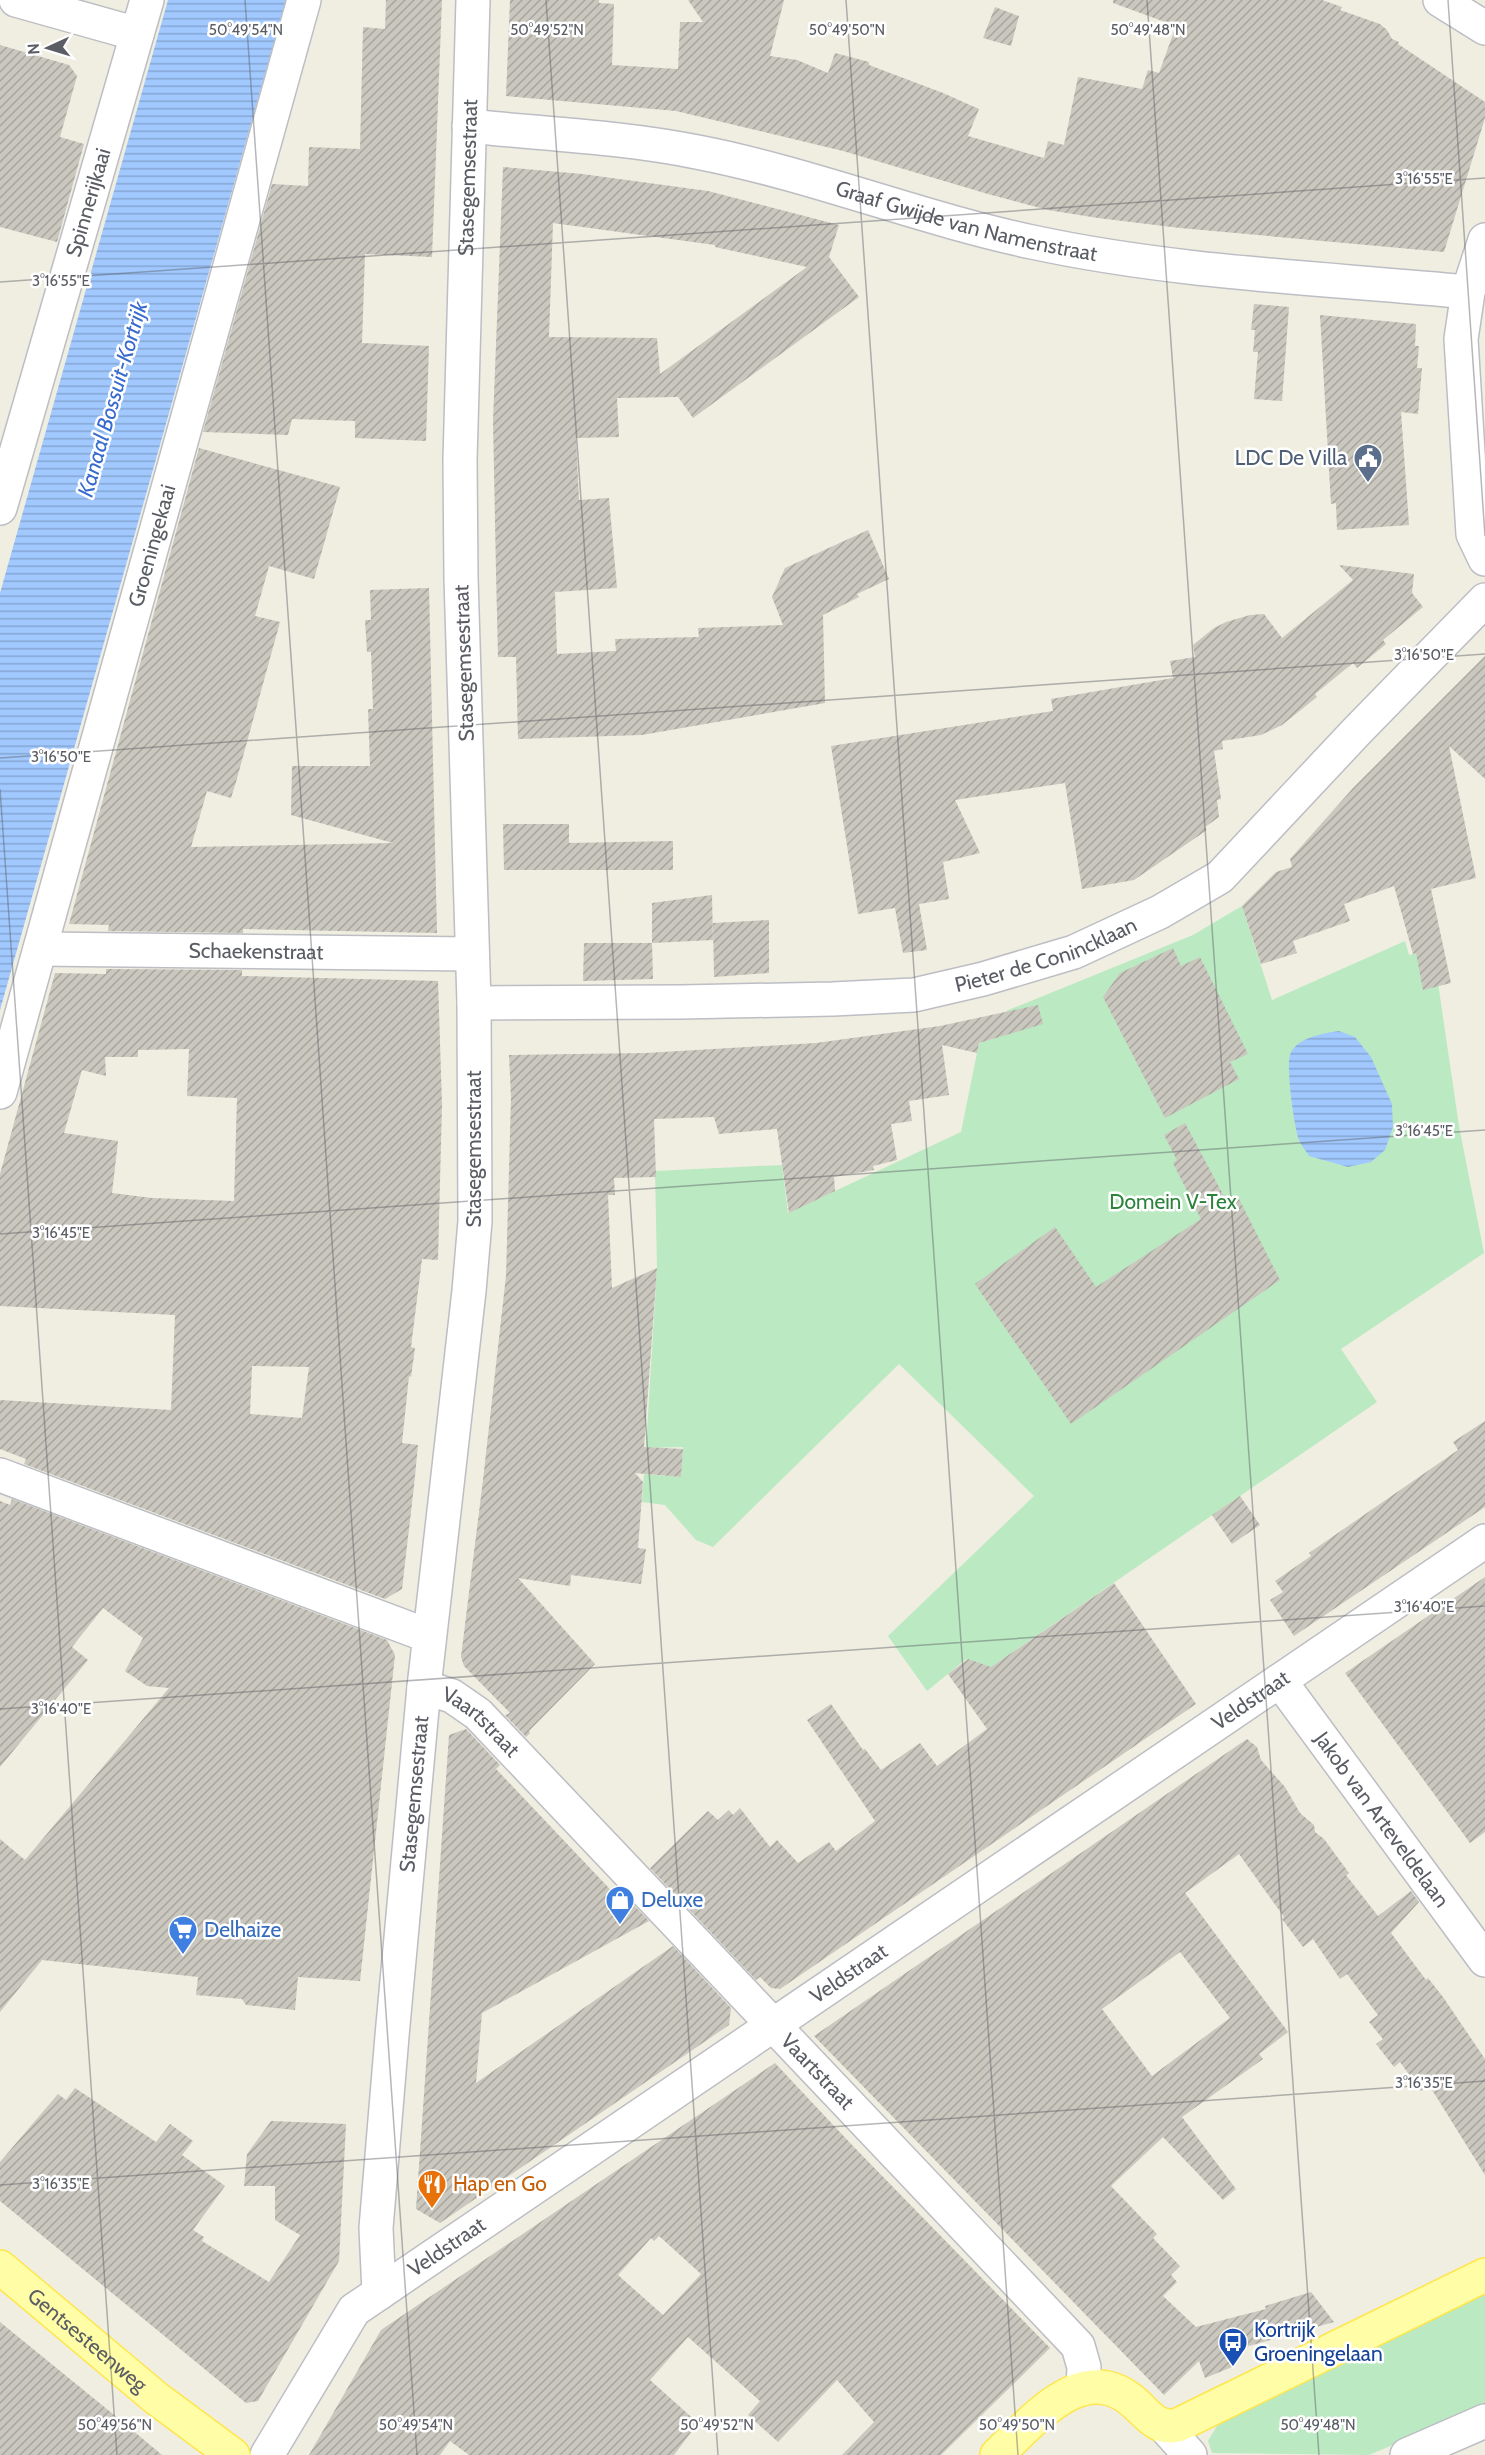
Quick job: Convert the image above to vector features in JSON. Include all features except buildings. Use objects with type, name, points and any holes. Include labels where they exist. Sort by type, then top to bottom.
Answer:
[{"type":"main road","name":"Gentsesteenweg","points":[[0,2267],[156,2398],[233,2455]]},
{"type":"main road","points":[[997,2455],[1054,2402],[1083,2388],[1094,2387],[1116,2392],[1136,2404],[1157,2424],[1166,2428],[1190,2421],[1485,2275]]},
{"type":"street","points":[[16,0],[137,34]]},
{"type":"street","name":"Spinnerijkaai","points":[[0,508],[147,0]]},
{"type":"street","name":"Groeningekaai","points":[[0,1092],[303,0]]},
{"type":"street","name":"Stasegemsestraat","points":[[379,2293],[376,2228],[424,1687],[475,1221],[474,1003],[460,460],[473,0]]},
{"type":"street","points":[[1440,0],[1485,28]]},
{"type":"street","name":"Graaf Gwijde van Namenstraat","points":[[469,126],[637,143],[698,152],[1030,242],[1098,255],[1166,265],[1468,292]]},
{"type":"street","points":[[1485,240],[1468,292],[1461,339],[1473,534],[1485,559]]},
{"type":"street","name":"Pieter de Conincklaan","points":[[474,1003],[833,999],[914,994],[983,979],[1074,952],[1191,896],[1220,876],[1485,600]]},
{"type":"street","name":"Schaekenstraat","points":[[40,949],[471,954]]},
{"type":"street","points":[[0,1475],[429,1636]]},
{"type":"street","name":"Veldstraat","points":[[267,2455],[354,2310],[1485,1541]]},
{"type":"street","name":"Jakob van Arteveldelaan","points":[[1280,1681],[1485,1960]]},
{"type":"street","name":"Vaartstraat","points":[[424,1687],[452,1696],[478,1714],[1078,2346],[1084,2367],[1083,2388]]},
{"type":"street","points":[[1407,2455],[1485,2421]]},
{"type":"street","points":[[1166,2428],[1190,2455]]},
{"type":"green space","name":"Domein V-Tex","points":[[1242,906],[1272,1000],[1405,941],[1409,955],[1433,949],[1459,1126],[1484,1253],[1341,1349],[1377,1402],[991,1667],[966,1659],[927,1691],[888,1636],[1034,1496],[899,1364],[713,1547],[696,1540],[665,1505],[642,1502],[644,1474],[681,1477],[683,1447],[646,1448],[657,1268],[655,1171],[782,1165],[788,1213],[961,1132],[979,1043],[1001,1036],[1006,1011],[1193,935]]},
{"type":"green space","points":[[1485,2292],[1485,2406],[1369,2455],[1212,2453],[1208,2441],[1218,2424]]},
{"type":"water","name":"Kanaal Bossuit-Kortrijk","points":[[168,0],[286,0],[0,1010],[0,593]]},
{"type":"water","points":[[1339,1031],[1355,1037],[1371,1057],[1392,1104],[1393,1127],[1385,1150],[1371,1162],[1348,1167],[1309,1156],[1297,1133],[1290,1084],[1289,1062],[1293,1049],[1311,1037]]},
{"type":"place","name":"LDC De Villa","points":[[1368,484]]},
{"type":"place","name":"Deluxe","points":[[620,1926]]},
{"type":"place","name":"Delhaize","points":[[183,1956]]},
{"type":"place","name":"Hap en Go","points":[[432,2210]]},
{"type":"place","name":"Kortrijk Groeningelaan","points":[[1233,2368]]}]
